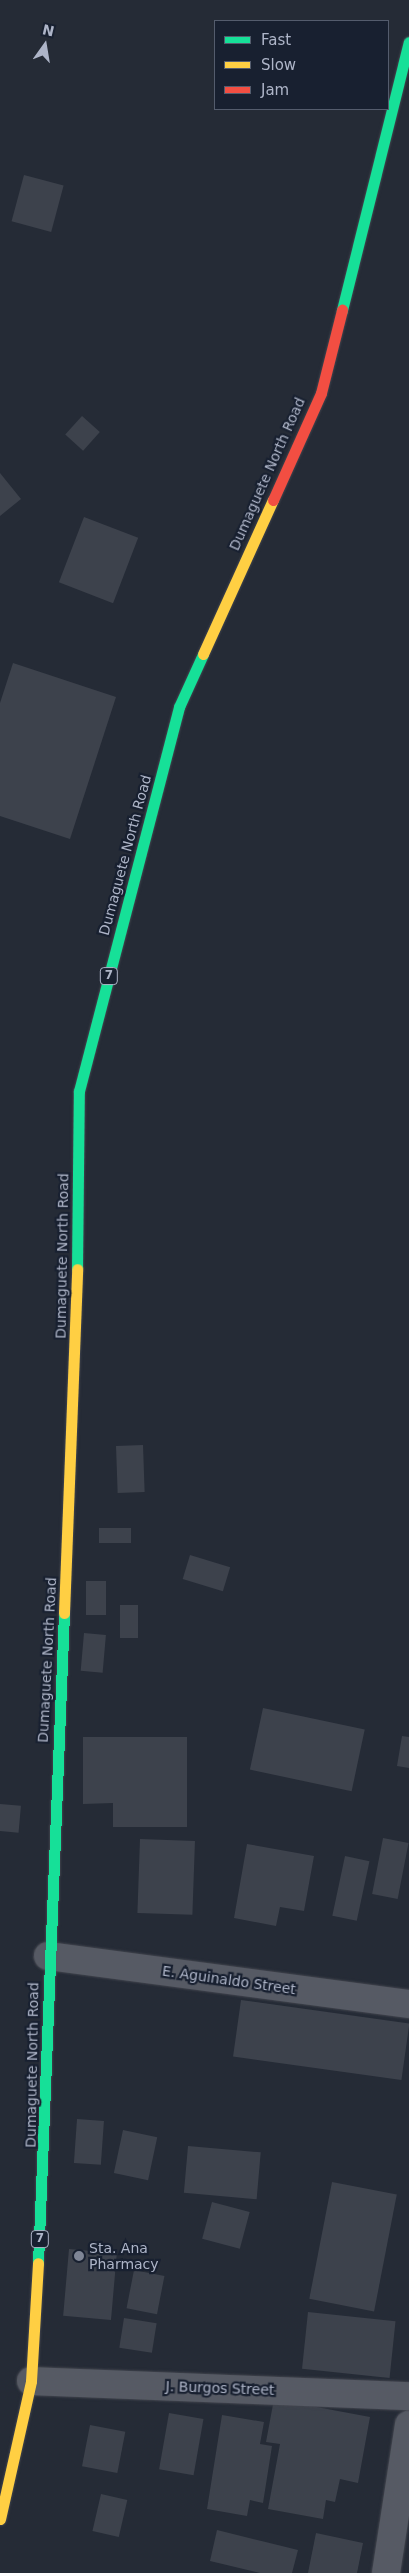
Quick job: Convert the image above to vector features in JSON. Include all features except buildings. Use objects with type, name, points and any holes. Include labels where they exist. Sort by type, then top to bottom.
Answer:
[{"type":"highway","name":"Dumaguete North Road","points":[[0,2519],[31,2381],[46,2142],[48,1956],[78,1316],[79,1091],[179,707],[321,392],[409,42]]},
{"type":"street","name":"E. Aguinaldo Street","points":[[48,1956],[409,2004]]},
{"type":"street","name":"J. Burgos Street","points":[[31,2381],[409,2396]]},
{"type":"street","points":[[386,2573],[409,2425]]},
{"type":"traffic: fast","points":[[342,310],[409,42]]},
{"type":"traffic: fast","points":[[77,1269],[79,1091],[179,707],[203,654]]},
{"type":"traffic: fast","points":[[38,2263],[64,1613]]},
{"type":"traffic: slow","points":[[203,654],[273,500]]},
{"type":"traffic: slow","points":[[64,1613],[77,1269]]},
{"type":"traffic: slow","points":[[0,2519],[31,2381],[38,2263]]},
{"type":"traffic: jam","points":[[273,500],[321,393],[342,310]]},
{"type":"place","name":"Sta. Ana Pharmacy","points":[[79,2256]]}]
